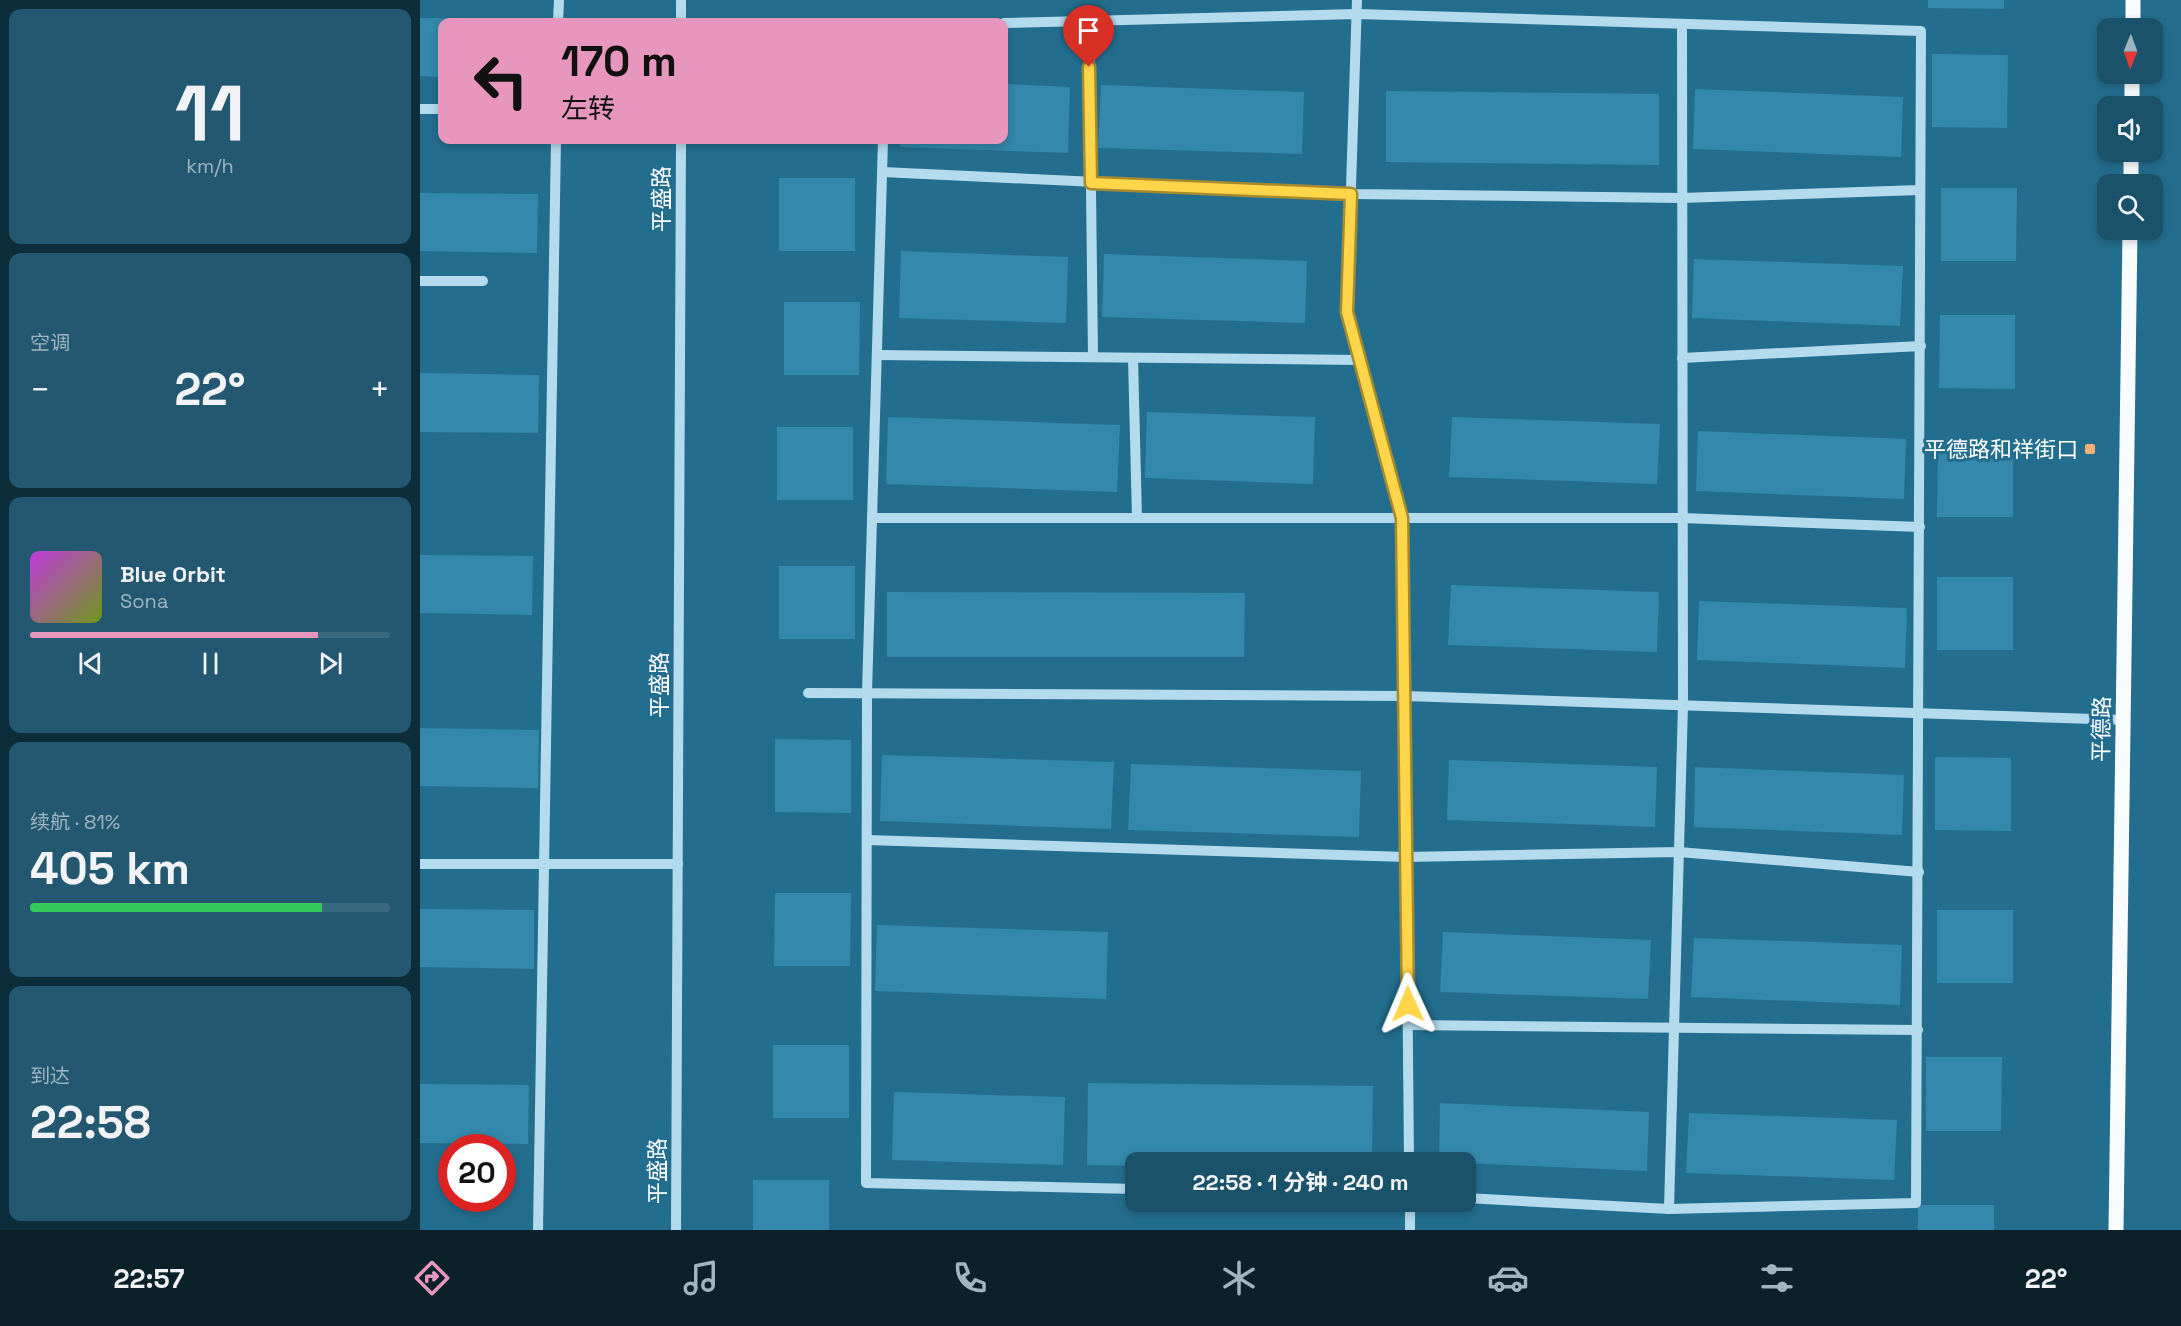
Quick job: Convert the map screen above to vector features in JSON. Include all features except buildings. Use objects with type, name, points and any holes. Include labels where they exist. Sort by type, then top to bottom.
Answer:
[{"type":"main road","points":[[2133,0],[2133,18]]},
{"type":"main road","name":"平德路","points":[[2116,1230],[2130,240]]},
{"type":"street","points":[[558,18],[559,0]]},
{"type":"street","points":[[681,0],[681,18]]},
{"type":"street","points":[[1357,0],[1347,312],[1402,518],[1409,1152]]},
{"type":"street","points":[[1008,23],[1357,14],[1921,31],[1920,713],[1916,1203],[1669,1209],[1476,1199]]},
{"type":"street","points":[[1089,21],[1093,357]]},
{"type":"street","points":[[1669,1209],[1683,705],[1682,24]]},
{"type":"street","points":[[420,109],[438,109]]},
{"type":"street","points":[[538,1230],[556,144]]},
{"type":"street","name":"平盛路","points":[[676,1230],[681,144]]},
{"type":"street","points":[[883,144],[867,693],[866,1183],[1125,1189]]},
{"type":"street","points":[[882,172],[1351,194],[1681,198],[1920,190]]},
{"type":"street","points":[[420,281],[483,281]]},
{"type":"street","points":[[1682,358],[1921,346]]},
{"type":"street","points":[[877,355],[1360,360]]},
{"type":"street","points":[[1133,358],[1137,518]]},
{"type":"street","points":[[872,518],[1682,518],[1920,527]]},
{"type":"street","points":[[808,693],[1405,696],[2124,720]]},
{"type":"street","points":[[867,840],[1406,857],[1679,852],[1919,872]]},
{"type":"street","points":[[420,864],[678,864]]},
{"type":"street","points":[[1408,1026],[1674,1026],[1918,1030]]},
{"type":"street","points":[[1410,1212],[1410,1230]]},
{"type":"place","name":"平德路和祥街口","points":[[2090,449]]},
{"type":"route","points":[[1089,67],[1091,183],[1351,194],[1347,312],[1402,518],[1408,1004]]}]
